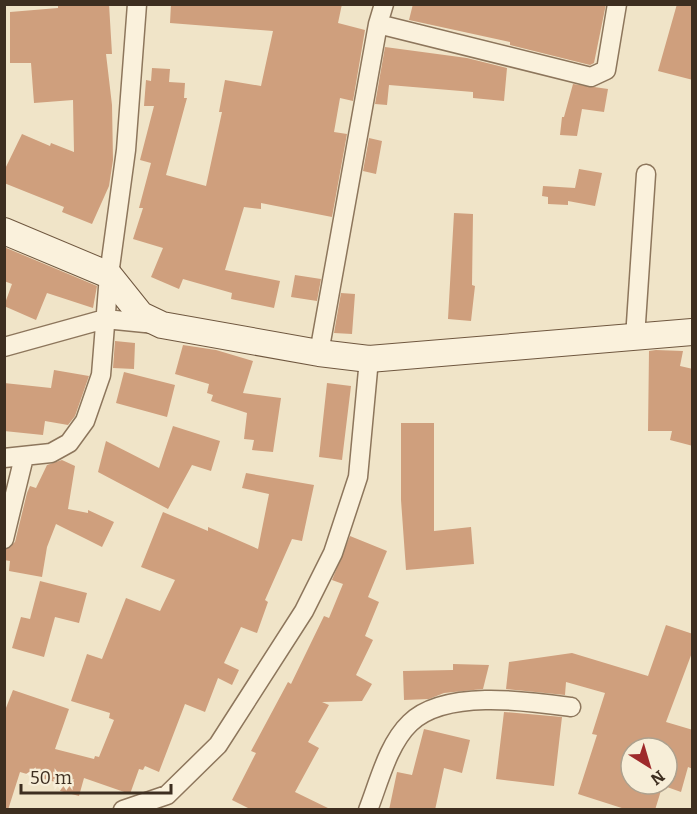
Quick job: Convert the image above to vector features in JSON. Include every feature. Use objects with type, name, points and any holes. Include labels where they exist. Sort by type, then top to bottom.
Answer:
[{"type":"street","points":[[4,458],[51,453],[69,443],[85,421],[101,375],[109,275],[126,150],[137,4]]},
{"type":"street","points":[[319,353],[378,24],[384,4]]},
{"type":"street","points":[[378,24],[591,77],[606,70],[617,4]]},
{"type":"street","points":[[635,338],[646,174]]},
{"type":"street","points":[[4,231],[109,275],[141,315],[162,325]]},
{"type":"street","points":[[4,347],[105,319],[162,325],[319,353],[369,359],[693,332]]},
{"type":"street","points":[[127,809],[167,795],[218,746],[304,611],[333,553],[358,477],[369,359]]},
{"type":"street","points":[[4,539],[24,457]]},
{"type":"street","points":[[368,810],[393,749],[409,723],[430,708],[515,699],[571,706]]},
{"type":"building","points":[[58,4],[109,4],[112,54],[106,54],[112,105],[113,160],[109,186],[92,224],[62,212],[64,207],[4,183],[4,171],[22,134],[50,146],[51,143],[74,152],[73,100],[34,103],[31,63],[10,63],[10,12],[58,8]]},
{"type":"building","points":[[171,4],[342,4],[338,23],[365,30],[353,101],[340,98],[334,132],[347,134],[332,217],[261,203],[261,209],[244,207],[225,270],[280,281],[274,308],[231,299],[232,293],[183,279],[179,289],[151,277],[163,248],[133,239],[143,208],[139,208],[151,163],[140,160],[154,106],[144,106],[146,80],[151,81],[152,68],[170,69],[169,82],[185,83],[184,98],[187,98],[166,175],[206,186],[222,112],[219,112],[225,80],[261,86],[273,31],[170,23]]},
{"type":"building","points":[[413,4],[606,4],[594,63],[590,65],[510,45],[510,42],[409,20]]},
{"type":"building","points":[[677,4],[693,4],[693,80],[658,71]]},
{"type":"building","points":[[385,47],[467,58],[507,68],[504,101],[473,98],[473,92],[389,85],[387,105],[375,104]]},
{"type":"building","points":[[573,84],[608,89],[604,112],[582,109],[577,136],[560,135],[562,117],[564,117]]},
{"type":"building","points":[[369,138],[382,141],[376,174],[363,171]]},
{"type":"building","points":[[579,169],[602,173],[595,206],[568,201],[568,205],[548,204],[548,197],[542,196],[543,186],[575,188]]},
{"type":"building","points":[[454,213],[473,214],[472,285],[475,286],[471,321],[448,319]]},
{"type":"building","points":[[4,247],[97,286],[93,308],[47,293],[36,320],[4,306],[12,284],[4,281]]},
{"type":"building","points":[[295,275],[321,279],[317,301],[291,297]]},
{"type":"building","points":[[341,293],[355,294],[352,334],[334,333]]},
{"type":"building","points":[[115,341],[135,343],[134,369],[113,368]]},
{"type":"building","points":[[183,345],[216,350],[253,361],[243,393],[281,398],[273,452],[252,450],[254,440],[244,439],[247,413],[211,401],[213,395],[207,393],[209,384],[175,374]]},
{"type":"building","points":[[649,351],[683,351],[680,366],[693,369],[693,446],[670,440],[672,431],[648,431]]},
{"type":"building","points":[[54,370],[89,376],[75,416],[68,425],[45,421],[43,435],[4,431],[4,383],[51,388]]},
{"type":"building","points":[[124,372],[175,385],[167,417],[116,403]]},
{"type":"building","points":[[327,383],[351,386],[342,460],[319,457]]},
{"type":"building","points":[[401,423],[434,423],[434,531],[471,527],[474,564],[406,570],[401,500]]},
{"type":"building","points":[[173,426],[220,441],[211,471],[192,465],[168,509],[98,472],[106,441],[159,468]]},
{"type":"building","points":[[62,460],[75,466],[68,509],[88,513],[88,510],[114,522],[102,547],[56,524],[47,547],[42,577],[9,571],[10,561],[4,560],[4,550],[15,542],[30,486],[36,488],[47,465]]},
{"type":"building","points":[[246,473],[314,485],[302,541],[292,539],[265,600],[268,602],[257,633],[241,627],[224,663],[239,670],[232,685],[218,678],[205,712],[185,704],[159,772],[145,766],[143,770],[139,769],[130,794],[84,778],[79,796],[60,791],[62,784],[20,772],[8,810],[4,809],[4,713],[13,690],[69,709],[55,749],[94,759],[95,756],[99,757],[114,720],[109,718],[110,713],[71,701],[87,654],[102,659],[126,598],[160,611],[175,580],[141,567],[163,512],[208,531],[208,527],[258,549],[269,494],[242,488]]},
{"type":"building","points":[[350,536],[387,551],[368,597],[379,602],[365,636],[373,640],[356,675],[372,684],[362,701],[322,702],[329,705],[308,742],[319,748],[295,792],[332,810],[252,810],[232,800],[256,753],[251,751],[288,682],[291,684],[324,616],[329,618],[343,584],[332,580]]},
{"type":"building","points":[[40,581],[87,593],[79,623],[55,617],[44,657],[12,648],[21,617],[30,619]]},
{"type":"building","points":[[666,625],[693,634],[693,650],[666,722],[693,730],[693,769],[688,767],[681,792],[679,791],[679,736],[619,736],[619,796],[659,796],[655,810],[628,810],[578,794],[597,735],[592,734],[605,693],[566,682],[565,695],[506,689],[509,662],[572,653],[648,676]]},
{"type":"building","points":[[453,664],[489,665],[483,689],[444,693],[429,699],[404,700],[403,671],[453,670]]},
{"type":"building","points":[[504,712],[562,717],[554,786],[496,779]]},
{"type":"building","points":[[424,729],[470,740],[462,773],[444,768],[435,810],[389,810],[397,772],[412,775]]}]
